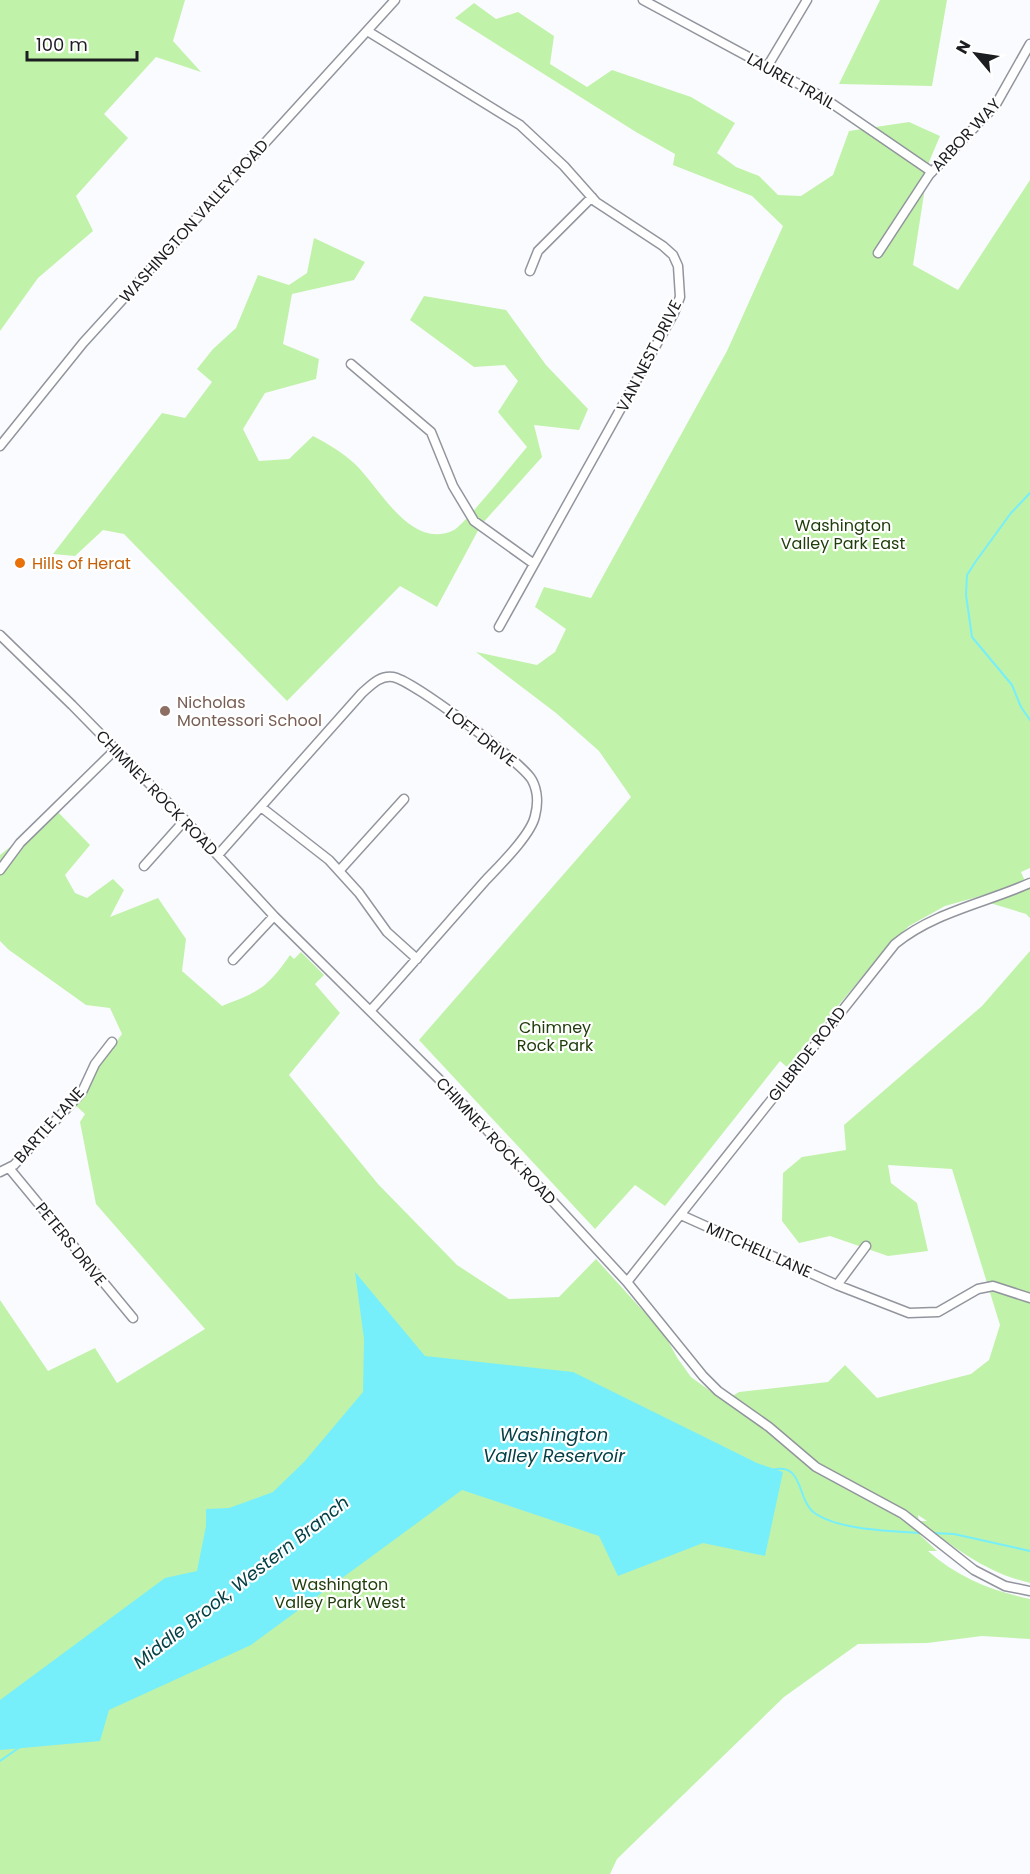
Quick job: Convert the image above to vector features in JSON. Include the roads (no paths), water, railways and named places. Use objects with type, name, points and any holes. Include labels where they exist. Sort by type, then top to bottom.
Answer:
[{"type":"street","name":"WASHINGTON VALLEY ROAD","points":[[0,446],[83,343],[369,32],[395,0]]},
{"type":"street","name":"LAUREL TRAIL","points":[[643,0],[841,108],[932,172]]},
{"type":"street","points":[[767,67],[807,0]]},
{"type":"street","name":"VAN NEST DRIVE","points":[[369,32],[520,125],[564,166],[592,197],[673,255],[678,266],[680,297],[616,421],[499,627]]},
{"type":"street","name":"ARBOR WAY","points":[[878,253],[932,172],[995,106],[1030,44]]},
{"type":"street","points":[[530,271],[538,251],[592,197]]},
{"type":"street","points":[[351,364],[431,432],[441,449],[453,486],[474,521],[534,564]]},
{"type":"street","name":"CHIMNEY ROCK ROAD","points":[[0,635],[116,749],[274,916],[452,1091],[627,1282],[718,1391],[769,1427],[816,1467],[903,1514],[989,1579],[1030,1592]]},
{"type":"street","name":"LOFT DRIVE","points":[[218,855],[362,693],[380,679],[391,676],[406,681],[420,690],[516,763],[532,779],[536,795],[533,824],[370,1011]]},
{"type":"street","points":[[0,870],[20,843],[116,749]]},
{"type":"street","points":[[339,871],[404,799]]},
{"type":"street","points":[[261,807],[329,860],[359,892],[387,932],[417,959]]},
{"type":"street","points":[[144,866],[185,820]]},
{"type":"street","name":"GILBRIDE ROAD","points":[[627,1282],[896,944],[912,931],[935,919],[1030,883]]},
{"type":"street","points":[[233,960],[274,916]]},
{"type":"street","name":"BARTLE LANE","points":[[0,1172],[9,1168],[82,1092],[95,1064],[112,1042]]},
{"type":"street","name":"PETERS DRIVE","points":[[9,1168],[133,1318]]},
{"type":"street","name":"MITCHELL LANE","points":[[681,1215],[837,1285],[909,1313],[938,1312],[978,1289],[993,1286],[1030,1298]]},
{"type":"street","points":[[837,1285],[866,1246]]},
{"type":"water","name":"Washington Valley Reservoir","points":[[355,1272],[425,1356],[573,1372],[757,1463],[783,1472],[765,1556],[703,1543],[618,1576],[599,1536],[462,1490],[251,1645],[109,1710],[100,1741],[0,1750],[0,1700],[165,1578],[197,1571],[206,1526],[206,1509],[229,1508],[273,1492],[304,1462],[363,1392],[364,1339]]},
{"type":"waterway","points":[[1030,493],[1011,513],[967,575],[966,595],[972,637],[1012,685],[1021,707],[1030,720]]},
{"type":"waterway","name":"Middle Brook, Western Branch","points":[[772,1470],[790,1471],[810,1508],[826,1519],[852,1527],[920,1533]]},
{"type":"waterway","name":"Middle Brook, Western Branch","points":[[932,1533],[954,1534],[1030,1551]]},
{"type":"waterway","name":"Middle Brook, Western Branch","points":[[0,1761],[20,1747]]},
{"type":"place","name":"Hills of Herat","points":[[20,563]]},
{"type":"place","name":"Nicholas Montessori School","points":[[165,711]]},
{"type":"park label","name":"Washington Valley Park East","points":[[843,534]]},
{"type":"park label","name":"Chimney Rock Park","points":[[555,1036]]},
{"type":"park label","name":"Washington Valley Park West","points":[[340,1593]]}]
